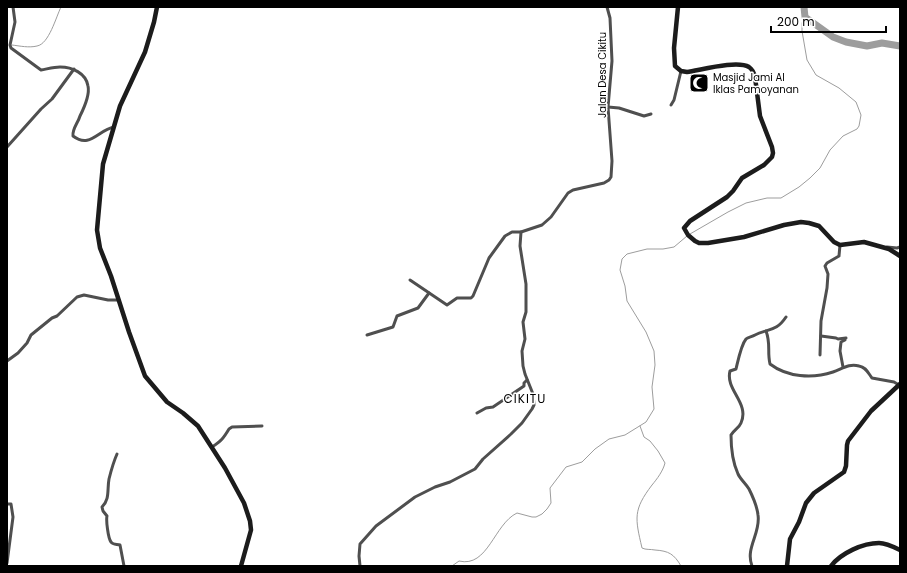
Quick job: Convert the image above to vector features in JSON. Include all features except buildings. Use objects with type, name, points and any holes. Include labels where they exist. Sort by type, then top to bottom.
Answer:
[{"type":"main road","points":[[157,7],[154,22],[144,52],[120,106],[103,164],[97,230],[100,248],[120,300],[129,332],[145,376],[167,402],[198,426],[237,490],[247,512],[250,521],[250,530],[249,539],[241,566]]},
{"type":"main road","points":[[678,7],[674,48],[674,62],[677,68],[682,72],[687,72],[733,65],[749,67],[753,71],[755,77],[760,116],[768,134],[773,153],[772,157],[767,162],[742,178],[727,197],[684,226],[686,232],[691,238],[699,242],[708,243],[738,238],[776,226],[801,222],[819,226],[834,242],[840,245],[864,242],[894,251],[900,256]]},
{"type":"main road","points":[[787,566],[790,539],[808,499],[819,489],[844,472],[846,466],[848,441],[871,411],[900,384]]},
{"type":"main road","points":[[831,566],[839,558],[852,550],[875,544],[880,543],[900,550]]},
{"type":"street","points":[[14,7],[15,22],[10,45],[11,48],[41,70],[58,66],[74,69],[80,72],[84,77],[88,86],[88,92],[81,115],[72,132],[73,136],[78,140],[85,141],[97,136],[108,128],[114,127]]},
{"type":"street","name":"Jalan Desa Cikitu","points":[[521,232],[547,222],[568,193],[572,190],[604,183],[609,180],[611,176],[612,161],[608,107],[612,61],[608,7]]},
{"type":"street","points":[[7,147],[52,99],[74,69]]},
{"type":"street","points":[[671,105],[674,100],[682,72]]},
{"type":"street","points":[[608,107],[619,108],[644,116],[651,114]]},
{"type":"street","points":[[360,566],[360,544],[376,526],[415,496],[450,482],[474,469],[483,459],[512,434],[532,410],[534,405],[533,394],[523,366],[522,351],[525,338],[523,322],[526,312],[526,284],[520,246],[521,232],[512,232],[505,236],[489,258],[471,298],[457,298],[447,305],[410,280]]},
{"type":"street","points":[[820,355],[821,317],[827,288],[828,274],[825,264],[839,256],[840,245]]},
{"type":"street","points":[[883,247],[900,247]]},
{"type":"street","points":[[367,335],[394,327],[397,316],[418,308],[428,293]]},
{"type":"street","points":[[7,361],[18,353],[27,343],[31,335],[52,318],[57,316],[77,297],[84,295],[108,300],[120,300]]},
{"type":"street","points":[[752,566],[750,552],[759,519],[752,497],[739,476],[735,465],[731,435],[742,422],[743,408],[730,383],[729,375],[730,371],[736,369],[740,353],[746,339],[780,325],[786,317]]},
{"type":"street","points":[[766,331],[770,339],[768,346],[770,364],[774,368],[788,374],[802,376],[825,374],[843,367],[859,366],[864,368],[872,378],[900,384]]},
{"type":"street","points":[[820,336],[846,339],[841,342],[840,345],[843,367]]},
{"type":"street","points":[[833,338],[834,344],[840,345]]},
{"type":"street","points":[[477,413],[486,408],[493,407],[516,392],[524,386],[524,383],[527,380]]},
{"type":"street","points":[[212,447],[222,440],[232,427],[262,426]]},
{"type":"street","points":[[118,454],[112,465],[109,480],[108,501],[102,507],[107,516],[106,520],[110,541],[113,544],[120,545],[124,566]]},
{"type":"street","points":[[7,504],[11,504],[13,517],[7,563]]},
{"type":"waterway","points":[[12,45],[31,47],[41,44],[52,30],[61,7]]},
{"type":"waterway","points":[[804,7],[805,17],[833,37],[846,42],[867,46],[882,43],[900,46]]},
{"type":"waterway","points":[[690,234],[746,203],[767,198],[781,198],[799,187],[820,168],[830,150],[843,136],[857,129],[859,126],[861,115],[856,102],[839,88],[816,75],[807,60],[802,31],[802,23],[805,17]]},
{"type":"waterway","points":[[452,566],[459,561],[469,561],[477,558],[484,552],[502,526],[517,513],[532,517],[542,514],[551,503],[550,488],[566,467],[582,462],[595,449],[609,439],[625,435],[646,422],[654,409],[652,387],[655,365],[654,351],[646,332],[627,301],[625,286],[620,270],[622,259],[627,254],[647,249],[674,247],[687,236]]},
{"type":"waterway","points":[[640,426],[644,437],[650,441],[665,463],[658,478],[641,501],[637,515],[642,548],[668,552],[681,566]]},
{"type":"place","name":"Masjid Jami Al Iklas Pamoyanan","points":[[699,83]]},
{"type":"district","name":"CIKITU","points":[[525,399]]}]
